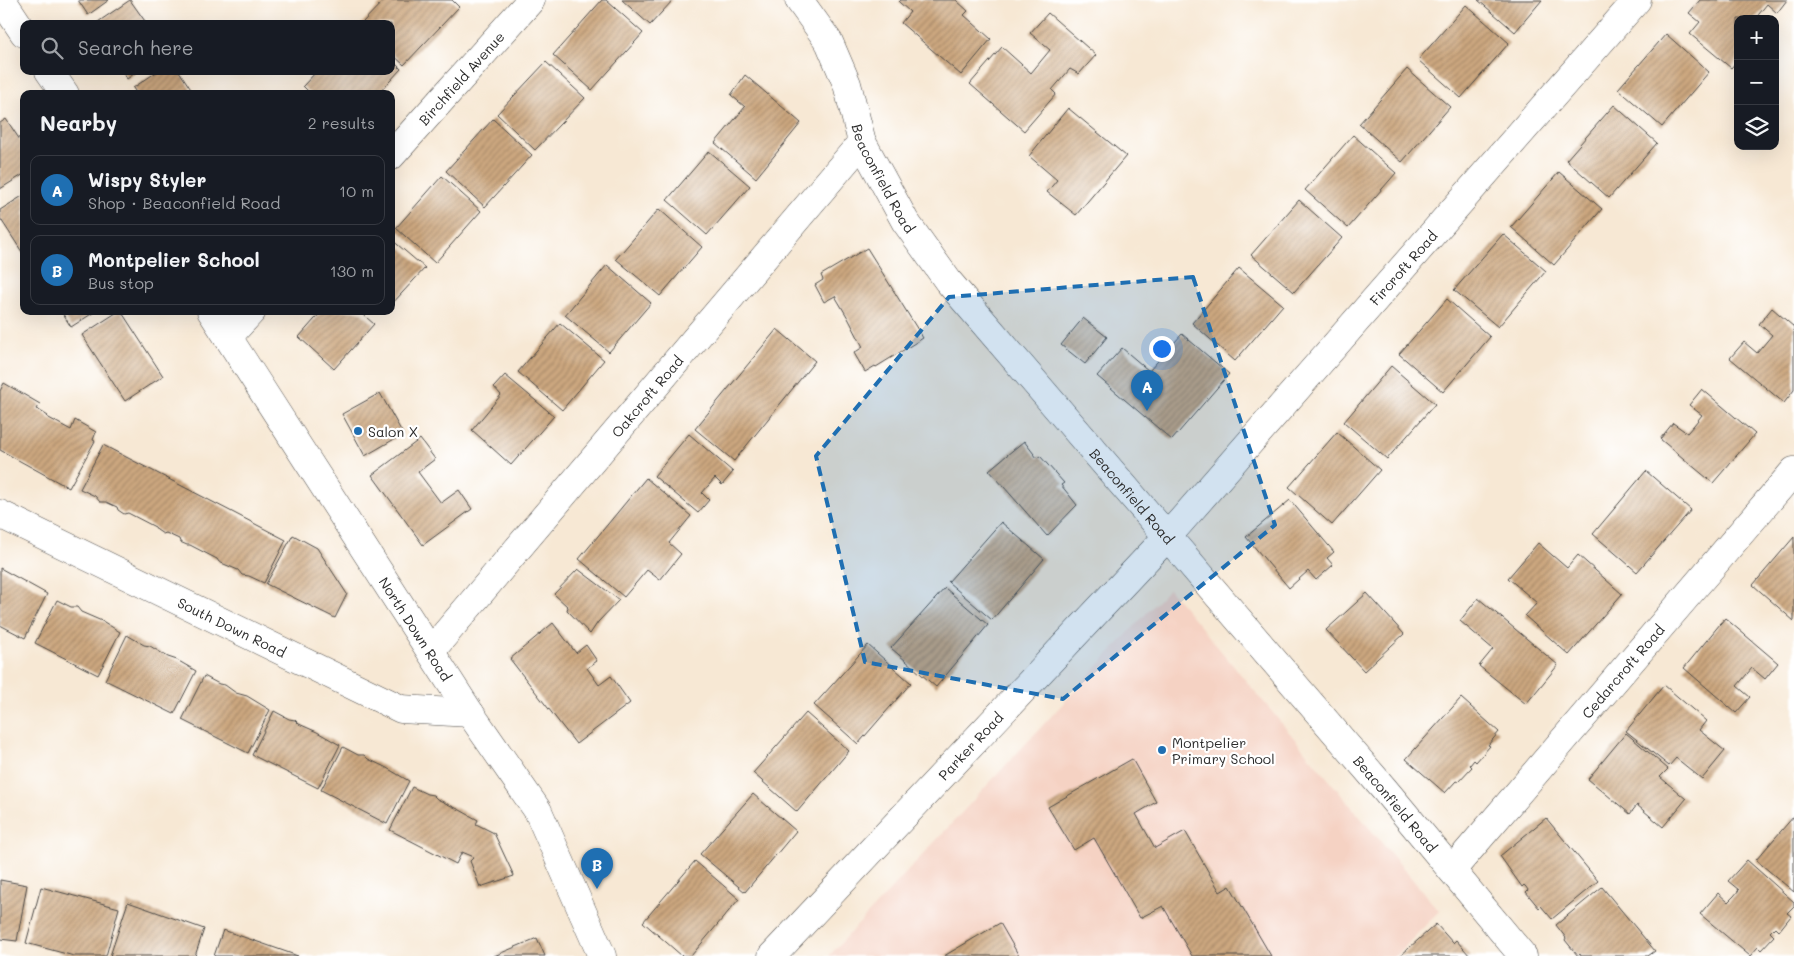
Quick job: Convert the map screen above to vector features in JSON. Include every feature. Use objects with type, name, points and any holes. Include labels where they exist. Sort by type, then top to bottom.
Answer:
[{"type":"street","points":[[2,0],[20,27]]},
{"type":"street","name":"Birchfield Avenue","points":[[395,152],[532,0]]},
{"type":"street","name":"Beaconfield Road","points":[[799,0],[829,42],[847,84],[862,142],[905,222],[948,281],[1168,536],[1523,956]]},
{"type":"street","name":"Fircroft Road","points":[[1168,536],[1637,0]]},
{"type":"street","points":[[52,75],[62,90]]},
{"type":"street","name":"Oakcroft Road","points":[[431,651],[862,142]]},
{"type":"street","name":"North Down Road","points":[[214,315],[470,713],[538,811],[602,956]]},
{"type":"street","points":[[228,337],[248,315]]},
{"type":"street","name":"Cedarcroft Road","points":[[1452,870],[1794,471]]},
{"type":"street","name":"South Down Road","points":[[0,514],[401,710],[470,713]]},
{"type":"street","name":"Parker Road","points":[[772,956],[1168,536]]},
{"type":"highlighted area","points":[[1193,277],[1275,525],[1063,699],[865,662],[816,456],[949,297]]},
{"type":"shaded area","name":"Montpelier Primary School","points":[[1169,589],[1439,911],[1396,956],[829,956]]},
{"type":"building","points":[[78,0],[109,0],[88,15]]},
{"type":"building","points":[[130,0],[144,20],[101,20]]},
{"type":"building","points":[[384,0],[452,0],[459,7],[404,65],[395,57],[395,20],[365,20]]},
{"type":"building","points":[[602,0],[606,0],[643,33],[592,90],[553,55]]},
{"type":"building","points":[[622,0],[673,0],[650,25]]},
{"type":"building","points":[[901,0],[956,0],[968,11],[964,15],[991,39],[961,75],[901,23],[910,12],[899,2]]},
{"type":"building","points":[[1478,0],[1542,0],[1515,32]]},
{"type":"building","points":[[1700,0],[1787,0],[1777,13],[1767,4],[1758,15],[1734,15],[1734,65],[1731,68],[1690,34],[1700,22],[1689,13]]},
{"type":"building","points":[[1466,5],[1509,43],[1461,98],[1418,60]]},
{"type":"building","points":[[1048,13],[1096,55],[1079,74],[1070,69],[1052,90],[1056,94],[1024,131],[970,84],[1002,47],[1031,73],[1050,50],[1030,33]]},
{"type":"building","points":[[1666,34],[1709,72],[1662,127],[1618,89]]},
{"type":"building","points":[[546,62],[585,98],[535,150],[497,114]]},
{"type":"building","points":[[395,63],[401,69],[382,90],[307,90],[303,86],[313,75],[395,75]]},
{"type":"building","points":[[1407,69],[1450,107],[1402,162],[1359,124]]},
{"type":"building","points":[[124,75],[132,75],[127,79]]},
{"type":"building","points":[[152,75],[182,75],[191,90],[134,90],[133,88]]},
{"type":"building","points":[[745,75],[801,123],[756,178],[715,143],[745,107],[731,95]]},
{"type":"building","points":[[1614,105],[1657,143],[1609,198],[1566,160]]},
{"type":"building","points":[[1068,108],[1126,156],[1076,215],[1047,192],[1057,180],[1029,156]]},
{"type":"building","points":[[6,119],[20,140],[20,176],[0,189],[0,123]]},
{"type":"building","points":[[493,119],[532,155],[485,207],[446,171]]},
{"type":"building","points":[[1353,135],[1396,173],[1348,228],[1305,190]]},
{"type":"building","points":[[709,151],[750,186],[707,235],[667,200]]},
{"type":"building","points":[[1559,172],[1602,209],[1554,265],[1511,227]]},
{"type":"building","points":[[442,176],[481,211],[435,263],[396,228]]},
{"type":"building","points":[[20,198],[20,249],[0,218],[0,210]]},
{"type":"building","points":[[1299,200],[1342,238],[1294,292],[1251,255]]},
{"type":"building","points":[[659,209],[702,247],[660,296],[616,259]]},
{"type":"building","points":[[1503,234],[1546,271],[1498,327],[1454,290]]},
{"type":"building","points":[[395,242],[425,268],[395,301]]},
{"type":"building","points":[[867,248],[923,338],[865,372],[854,353],[863,347],[848,318],[835,296],[824,302],[815,285],[823,280],[821,275]]},
{"type":"building","points":[[607,265],[651,303],[609,352],[565,315]]},
{"type":"building","points":[[1239,268],[1283,305],[1235,361],[1192,323]]},
{"type":"building","points":[[1447,299],[1490,337],[1443,392],[1399,354]]},
{"type":"building","points":[[1772,308],[1794,327],[1794,390],[1784,403],[1730,358],[1744,342],[1757,353],[1772,335],[1759,324]]},
{"type":"building","points":[[64,315],[90,315],[71,327]]},
{"type":"building","points":[[113,315],[124,315],[163,376],[125,401],[82,335]]},
{"type":"building","points":[[318,315],[364,315],[374,324],[334,369],[299,337]]},
{"type":"building","points":[[1083,318],[1107,337],[1085,364],[1061,345]]},
{"type":"building","points":[[560,323],[604,360],[562,410],[518,372]]},
{"type":"building","points":[[777,329],[815,361],[734,461],[695,429]]},
{"type":"building","points":[[1182,334],[1229,374],[1172,440],[1097,376],[1122,348],[1149,371]]},
{"type":"building","points":[[1391,366],[1435,404],[1387,459],[1344,422]]},
{"type":"building","points":[[505,375],[554,416],[511,465],[472,430],[501,395],[494,387]]},
{"type":"building","points":[[4,383],[40,404],[37,409],[47,417],[71,430],[75,420],[96,432],[93,440],[95,441],[69,488],[0,450],[0,391]]},
{"type":"building","points":[[1702,389],[1755,434],[1713,483],[1660,439],[1673,423],[1687,433],[1694,425],[1702,415],[1689,405]]},
{"type":"building","points":[[380,393],[403,434],[365,456],[342,414]]},
{"type":"building","points":[[1337,432],[1380,470],[1332,525],[1289,487]]},
{"type":"building","points":[[689,434],[733,472],[722,485],[715,478],[702,493],[709,500],[698,513],[654,476]]},
{"type":"building","points":[[420,439],[435,459],[418,472],[441,503],[459,490],[472,509],[423,545],[372,475]]},
{"type":"building","points":[[1024,441],[1037,458],[1040,456],[1064,483],[1061,485],[1077,505],[1047,536],[989,470]]},
{"type":"building","points":[[103,445],[286,540],[264,583],[242,575],[238,570],[219,562],[217,559],[190,545],[180,542],[179,539],[166,533],[163,534],[155,527],[128,513],[124,514],[117,507],[106,502],[100,502],[95,496],[80,489]]},
{"type":"building","points":[[1646,471],[1691,510],[1637,572],[1593,534]]},
{"type":"building","points":[[646,478],[691,516],[669,543],[681,554],[660,580],[647,570],[624,597],[579,559]]},
{"type":"building","points":[[1290,500],[1334,552],[1327,558],[1333,565],[1316,580],[1308,571],[1289,588],[1246,537]]},
{"type":"building","points":[[1001,522],[1044,559],[992,620],[948,582]]},
{"type":"building","points":[[293,535],[317,548],[347,594],[335,618],[266,584]]},
{"type":"building","points":[[1794,537],[1794,621],[1753,585]]},
{"type":"building","points":[[1538,543],[1567,568],[1578,555],[1622,594],[1569,655],[1525,616],[1537,603],[1508,578]]},
{"type":"building","points":[[0,568],[47,594],[25,638],[0,625]]},
{"type":"building","points":[[578,569],[619,600],[598,622],[590,634],[567,610],[568,607],[554,594]]},
{"type":"building","points":[[945,588],[988,625],[936,687],[891,648]]},
{"type":"building","points":[[1367,593],[1404,634],[1364,671],[1326,630]]},
{"type":"building","points":[[1478,598],[1558,665],[1526,704],[1479,666],[1493,649],[1460,621]]},
{"type":"building","points":[[57,600],[71,607],[77,607],[81,612],[104,622],[120,632],[98,675],[35,643]]},
{"type":"building","points":[[1725,618],[1778,663],[1765,679],[1752,668],[1737,686],[1750,697],[1736,713],[1684,668]]},
{"type":"building","points":[[553,623],[576,653],[586,645],[597,661],[587,668],[599,685],[611,676],[630,703],[576,744],[510,659]]},
{"type":"building","points":[[127,635],[196,671],[174,714],[105,680]]},
{"type":"building","points":[[868,645],[911,683],[858,744],[814,705]]},
{"type":"building","points":[[204,676],[225,685],[236,693],[247,696],[270,710],[248,753],[182,720]]},
{"type":"building","points":[[1664,685],[1706,721],[1699,730],[1725,751],[1702,779],[1676,758],[1669,766],[1626,731]]},
{"type":"building","points":[[1461,698],[1499,732],[1476,762],[1474,760],[1470,765],[1472,767],[1445,793],[1406,759]]},
{"type":"building","points":[[274,711],[295,720],[299,724],[340,745],[318,788],[252,755]]},
{"type":"building","points":[[806,713],[849,751],[797,812],[753,773]]},
{"type":"building","points":[[1626,733],[1668,769],[1660,777],[1686,799],[1663,827],[1637,805],[1630,814],[1588,779]]},
{"type":"building","points":[[343,747],[358,755],[364,755],[409,781],[387,824],[321,790]]},
{"type":"building","points":[[1132,759],[1156,802],[1136,814],[1155,848],[1185,831],[1220,892],[1230,886],[1271,956],[1192,956],[1163,906],[1140,918],[1094,838],[1074,850],[1048,807]]},
{"type":"building","points":[[412,787],[433,795],[437,799],[478,820],[476,824],[494,833],[514,876],[480,887],[470,861],[474,857],[462,852],[456,864],[390,830]]},
{"type":"building","points":[[753,794],[796,831],[745,892],[700,854]]},
{"type":"building","points":[[1794,816],[1794,892],[1756,860]]},
{"type":"building","points":[[1546,818],[1598,881],[1552,919],[1541,906],[1539,908],[1526,892],[1528,890],[1526,887],[1524,885],[1522,887],[1500,856]]},
{"type":"building","points":[[1747,860],[1794,902],[1794,906],[1787,913],[1791,916],[1779,931],[1775,927],[1770,932],[1774,936],[1761,950],[1758,947],[1750,956],[1700,914],[1718,893],[1728,902],[1734,896],[1739,890],[1728,881]]},
{"type":"building","points":[[695,861],[739,899],[691,956],[682,956],[643,922]]},
{"type":"building","points":[[0,880],[27,885],[17,941],[0,939]]},
{"type":"building","points":[[41,887],[119,908],[106,956],[74,956],[26,943]]},
{"type":"building","points":[[1602,887],[1655,951],[1648,956],[1581,956],[1580,954],[1578,956],[1556,925]]},
{"type":"building","points":[[128,902],[204,929],[195,956],[110,956]]},
{"type":"building","points":[[1000,923],[1019,956],[944,956]]},
{"type":"building","points":[[1436,924],[1453,943],[1456,940],[1470,956],[1400,956]]},
{"type":"building","points":[[223,930],[261,943],[298,956],[214,956]]},
{"type":"building","points":[[537,938],[545,956],[494,956]]},
{"type":"place","name":"Wispy Styler","points":[[1147,411]]},
{"type":"place","name":"Salon X","points":[[358,431]]},
{"type":"place","name":"Montpelier Primary School","points":[[1162,750]]},
{"type":"place","name":"Montpelier School","points":[[597,889]]}]
